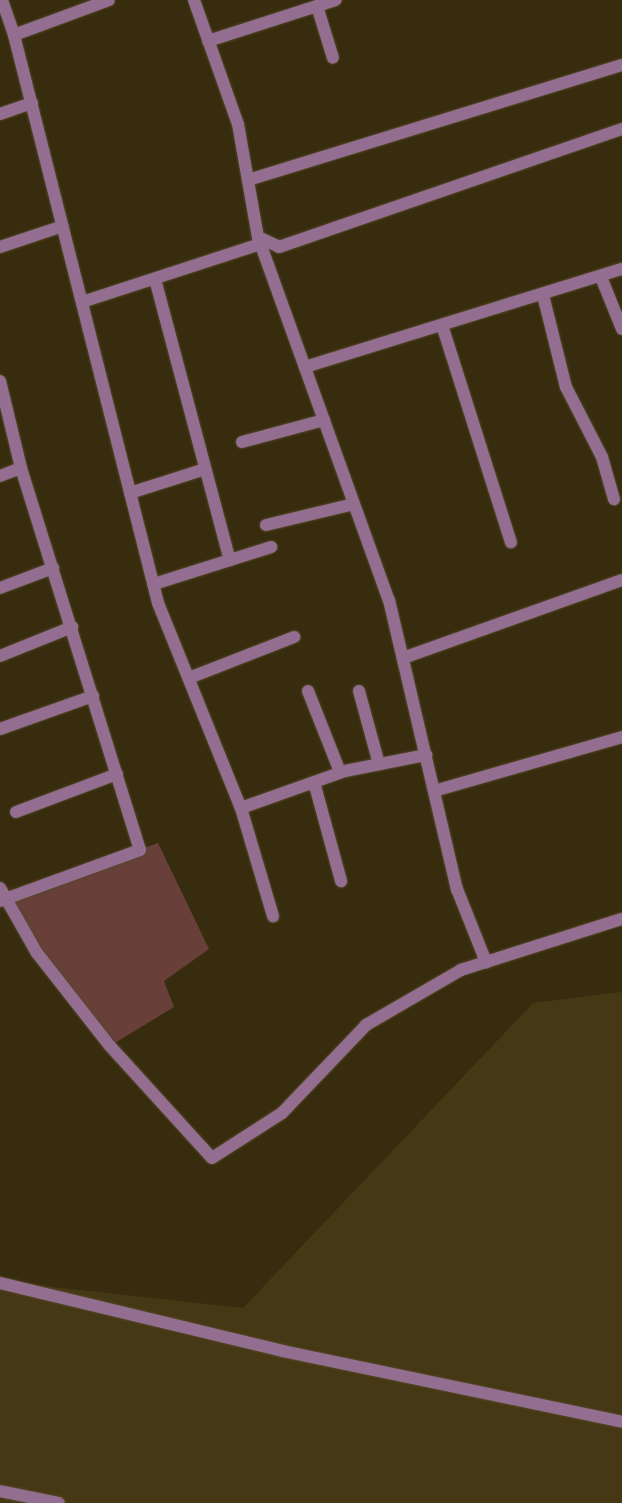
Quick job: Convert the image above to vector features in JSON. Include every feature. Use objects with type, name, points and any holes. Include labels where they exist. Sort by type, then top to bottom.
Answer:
[{"type":"street","points":[[2,0],[14,35],[32,103],[154,584],[241,808],[274,916]]},
{"type":"street","points":[[14,35],[110,0]]},
{"type":"street","points":[[194,0],[238,124],[259,241],[389,600],[457,889],[486,962]]},
{"type":"street","points":[[208,41],[336,0]]},
{"type":"street","points":[[317,6],[333,58]]},
{"type":"street","points":[[248,180],[622,65]]},
{"type":"street","points":[[0,114],[32,103]]},
{"type":"street","points":[[82,302],[155,279],[259,241],[279,247],[622,129]]},
{"type":"street","points":[[0,247],[63,226]]},
{"type":"street","points":[[305,366],[543,295],[622,269]]},
{"type":"street","points":[[601,277],[622,329]]},
{"type":"street","points":[[155,279],[204,469],[230,560]]},
{"type":"street","points":[[543,295],[566,387],[602,457],[614,499]]},
{"type":"street","points":[[442,325],[511,542]]},
{"type":"street","points":[[0,381],[21,468],[94,696],[140,850],[2,896],[37,953],[110,1046],[212,1158],[282,1113],[366,1025],[461,970],[622,918]]},
{"type":"street","points":[[242,442],[324,420]]},
{"type":"street","points":[[0,476],[21,468]]},
{"type":"street","points":[[130,493],[204,469]]},
{"type":"street","points":[[266,525],[354,504]]},
{"type":"street","points":[[154,584],[271,547]]},
{"type":"street","points":[[0,588],[53,568]]},
{"type":"street","points":[[403,658],[622,580]]},
{"type":"street","points":[[0,656],[72,627]]},
{"type":"street","points":[[189,678],[294,637]]},
{"type":"street","points":[[359,691],[379,764]]},
{"type":"street","points":[[308,692],[340,772]]},
{"type":"street","points":[[0,729],[94,696]]},
{"type":"street","points":[[434,791],[622,737]]},
{"type":"street","points":[[241,808],[340,772],[426,755]]},
{"type":"street","points":[[16,812],[117,774]]},
{"type":"street","points":[[314,782],[341,881]]},
{"type":"street","points":[[0,1283],[283,1351],[622,1422]]},
{"type":"street","points":[[0,1491],[59,1503]]},
{"type":"shaded area","points":[[158,843],[209,949],[164,981],[174,1007],[110,1046],[5,898]]},
{"type":"shaded area","points":[[622,992],[622,1503],[0,1503],[0,1281],[243,1308],[533,1003]]}]
